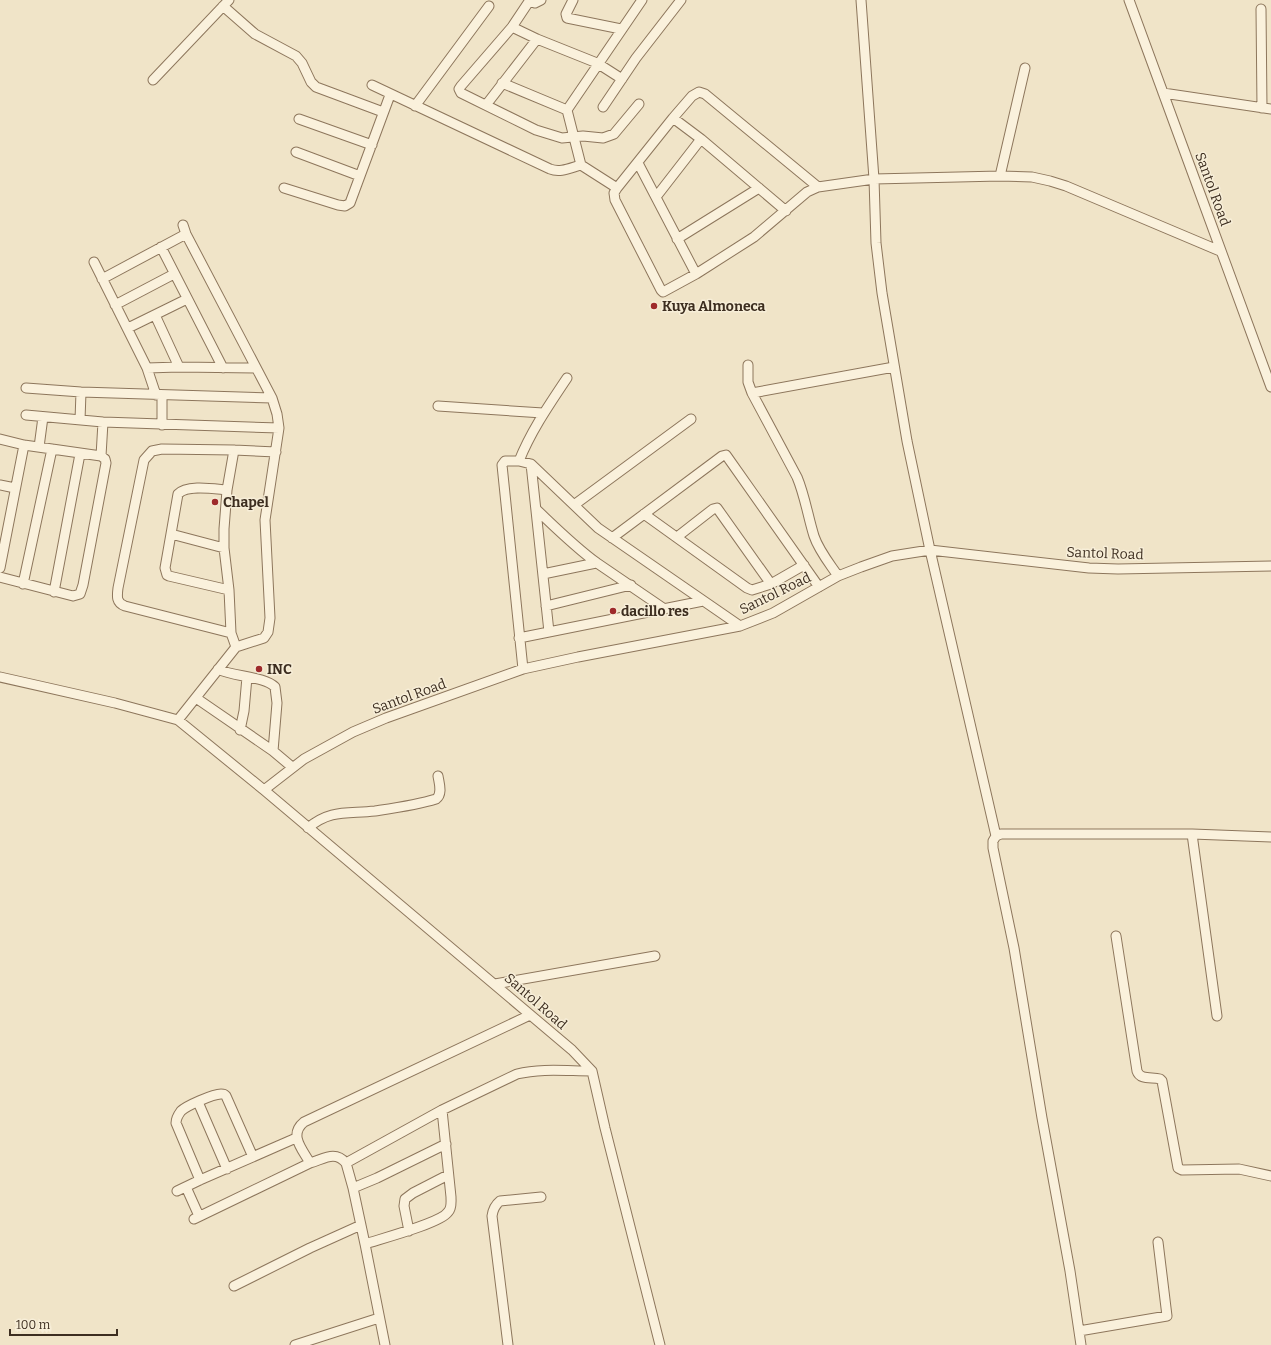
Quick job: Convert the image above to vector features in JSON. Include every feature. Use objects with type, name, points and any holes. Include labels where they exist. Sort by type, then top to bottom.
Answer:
[{"type":"street","points":[[541,0],[535,3],[529,0],[512,27],[459,89],[461,93],[536,130],[562,138],[583,136],[603,138],[614,134],[639,104]]},
{"type":"street","points":[[573,0],[566,14],[567,18],[621,29]]},
{"type":"street","points":[[617,188],[581,165],[567,110],[642,0]]},
{"type":"street","points":[[603,107],[681,0]]},
{"type":"street","points":[[861,0],[874,179],[876,243],[882,293],[907,441],[930,550],[996,836]]},
{"type":"street","name":"Santol Road","points":[[1129,0],[1271,387]]},
{"type":"street","points":[[153,80],[226,3],[254,34],[296,56],[302,63],[311,82],[316,87],[383,112]]},
{"type":"street","points":[[415,106],[489,6]]},
{"type":"street","points":[[1163,93],[1267,109],[1261,8]]},
{"type":"street","points":[[512,27],[536,39],[598,63],[622,79]]},
{"type":"street","points":[[486,105],[536,39]]},
{"type":"street","points":[[1000,176],[1025,68]]},
{"type":"street","points":[[502,83],[567,110]]},
{"type":"street","points":[[372,85],[390,95],[556,171],[581,165]]},
{"type":"street","points":[[818,187],[702,93],[696,92],[673,118],[614,193],[615,200],[660,290],[664,291],[696,274],[754,237],[807,192],[818,187],[874,179],[1000,176],[1050,181],[1066,186],[1220,251]]},
{"type":"street","points":[[284,188],[338,205],[345,206],[350,203],[390,95]]},
{"type":"street","points":[[673,118],[701,139],[786,211]]},
{"type":"street","points":[[299,119],[372,145]]},
{"type":"street","points":[[656,197],[701,139]]},
{"type":"street","points":[[296,152],[360,176]]},
{"type":"street","points":[[638,163],[696,274]]},
{"type":"street","points":[[677,239],[759,188]]},
{"type":"street","points":[[102,279],[161,247],[184,230],[272,398],[280,428],[265,520],[268,570],[268,632],[264,638],[236,647],[178,720]]},
{"type":"street","points":[[161,247],[223,368]]},
{"type":"street","points":[[94,262],[128,328],[159,395],[162,424]]},
{"type":"street","points":[[115,305],[174,274]]},
{"type":"street","points":[[128,328],[187,299]]},
{"type":"street","points":[[155,315],[179,367]]},
{"type":"street","points":[[748,365],[748,382],[752,393],[802,487],[814,537],[838,576]]},
{"type":"street","points":[[752,393],[894,367]]},
{"type":"street","points":[[147,368],[255,368]]},
{"type":"street","points":[[519,461],[527,442],[543,413],[567,378]]},
{"type":"street","points":[[26,388],[81,392],[272,398]]},
{"type":"street","points":[[80,420],[81,392]]},
{"type":"street","points":[[438,406],[543,413]]},
{"type":"street","points":[[26,415],[103,422],[280,428]]},
{"type":"street","points":[[38,447],[43,417]]},
{"type":"street","points":[[574,505],[691,419]]},
{"type":"street","points":[[101,456],[103,422]]},
{"type":"street","points":[[0,439],[24,445],[101,456],[106,461],[83,585],[80,594],[75,596],[54,592],[0,577]]},
{"type":"street","points":[[0,568],[24,445]]},
{"type":"street","points":[[23,584],[52,449]]},
{"type":"street","points":[[231,633],[125,606],[119,603],[117,596],[144,460],[152,451],[162,449],[276,452]]},
{"type":"street","points":[[234,450],[224,515],[224,548],[229,590],[231,633],[236,647]]},
{"type":"street","points":[[54,592],[80,454]]},
{"type":"street","points":[[612,538],[722,456],[726,455],[819,587]]},
{"type":"street","points":[[523,669],[502,465],[505,461],[519,461],[531,464],[587,518],[612,538],[740,626]]},
{"type":"street","points":[[531,464],[549,632]]},
{"type":"street","points":[[0,485],[15,488]]},
{"type":"street","points":[[227,490],[192,489],[180,492],[178,494],[165,568],[167,574],[173,577],[229,590]]},
{"type":"street","points":[[677,537],[713,509],[717,508],[771,584]]},
{"type":"street","points":[[537,510],[571,543],[596,563],[631,585],[662,608]]},
{"type":"street","points":[[644,514],[747,588],[752,590],[771,584],[804,565]]},
{"type":"street","points":[[171,534],[224,548]]},
{"type":"street","name":"Santol Road","points":[[660,1345],[592,1072],[572,1050],[264,790],[304,759],[353,732],[386,718],[523,669],[740,626],[773,613],[838,576],[892,556],[930,550],[1089,568],[1118,569],[1271,566]]},
{"type":"street","points":[[543,574],[596,563]]},
{"type":"street","points":[[546,606],[631,585]]},
{"type":"street","points":[[519,638],[662,608],[703,601]]},
{"type":"street","points":[[218,669],[228,673],[269,682],[276,689],[277,703],[273,751]]},
{"type":"street","points":[[0,677],[115,703],[178,720],[264,790]]},
{"type":"street","points":[[240,730],[244,711],[247,677]]},
{"type":"street","points":[[196,698],[240,730],[273,751],[292,768]]},
{"type":"street","points":[[308,828],[318,820],[331,815],[384,810],[436,799],[440,796],[438,776]]},
{"type":"street","points":[[1080,1345],[1070,1271],[1042,1118],[1014,948],[993,848],[993,841],[996,836],[1001,834],[1192,834],[1271,838]]},
{"type":"street","points":[[1192,834],[1217,1016]]},
{"type":"street","points":[[1116,936],[1138,1075],[1142,1077],[1160,1078],[1162,1082],[1178,1168],[1182,1170],[1239,1169],[1271,1176]]},
{"type":"street","points":[[495,984],[655,956]]},
{"type":"street","points":[[310,1163],[296,1138],[297,1131],[304,1122],[530,1014]]},
{"type":"street","points":[[346,1162],[442,1110],[517,1074],[528,1071],[549,1070],[592,1072]]},
{"type":"street","points":[[200,1180],[176,1123],[177,1116],[182,1110],[198,1102],[218,1094],[223,1094],[226,1096],[253,1157]]},
{"type":"street","points":[[198,1102],[227,1169]]},
{"type":"street","points":[[364,1244],[409,1230],[442,1217],[450,1209],[451,1197],[442,1110]]},
{"type":"street","points":[[176,1191],[296,1138]]},
{"type":"street","points":[[353,1188],[377,1178],[446,1144]]},
{"type":"street","points":[[186,1187],[197,1217],[310,1163],[335,1156],[341,1157],[346,1162],[353,1188],[385,1345]]},
{"type":"street","points":[[409,1230],[404,1206],[405,1199],[448,1175]]},
{"type":"street","points":[[508,1345],[492,1216],[493,1210],[496,1204],[500,1201],[541,1197]]},
{"type":"street","points":[[234,1286],[310,1248],[361,1225]]},
{"type":"street","points":[[1078,1331],[1167,1316],[1158,1242]]},
{"type":"street","points":[[295,1345],[379,1318]]},
{"type":"place","name":"Kuya Almoneca","points":[[654,306]]},
{"type":"place","name":"Chapel","points":[[215,502]]},
{"type":"place","name":"dacillo res","points":[[613,611]]},
{"type":"place","name":"INC","points":[[259,669]]}]
